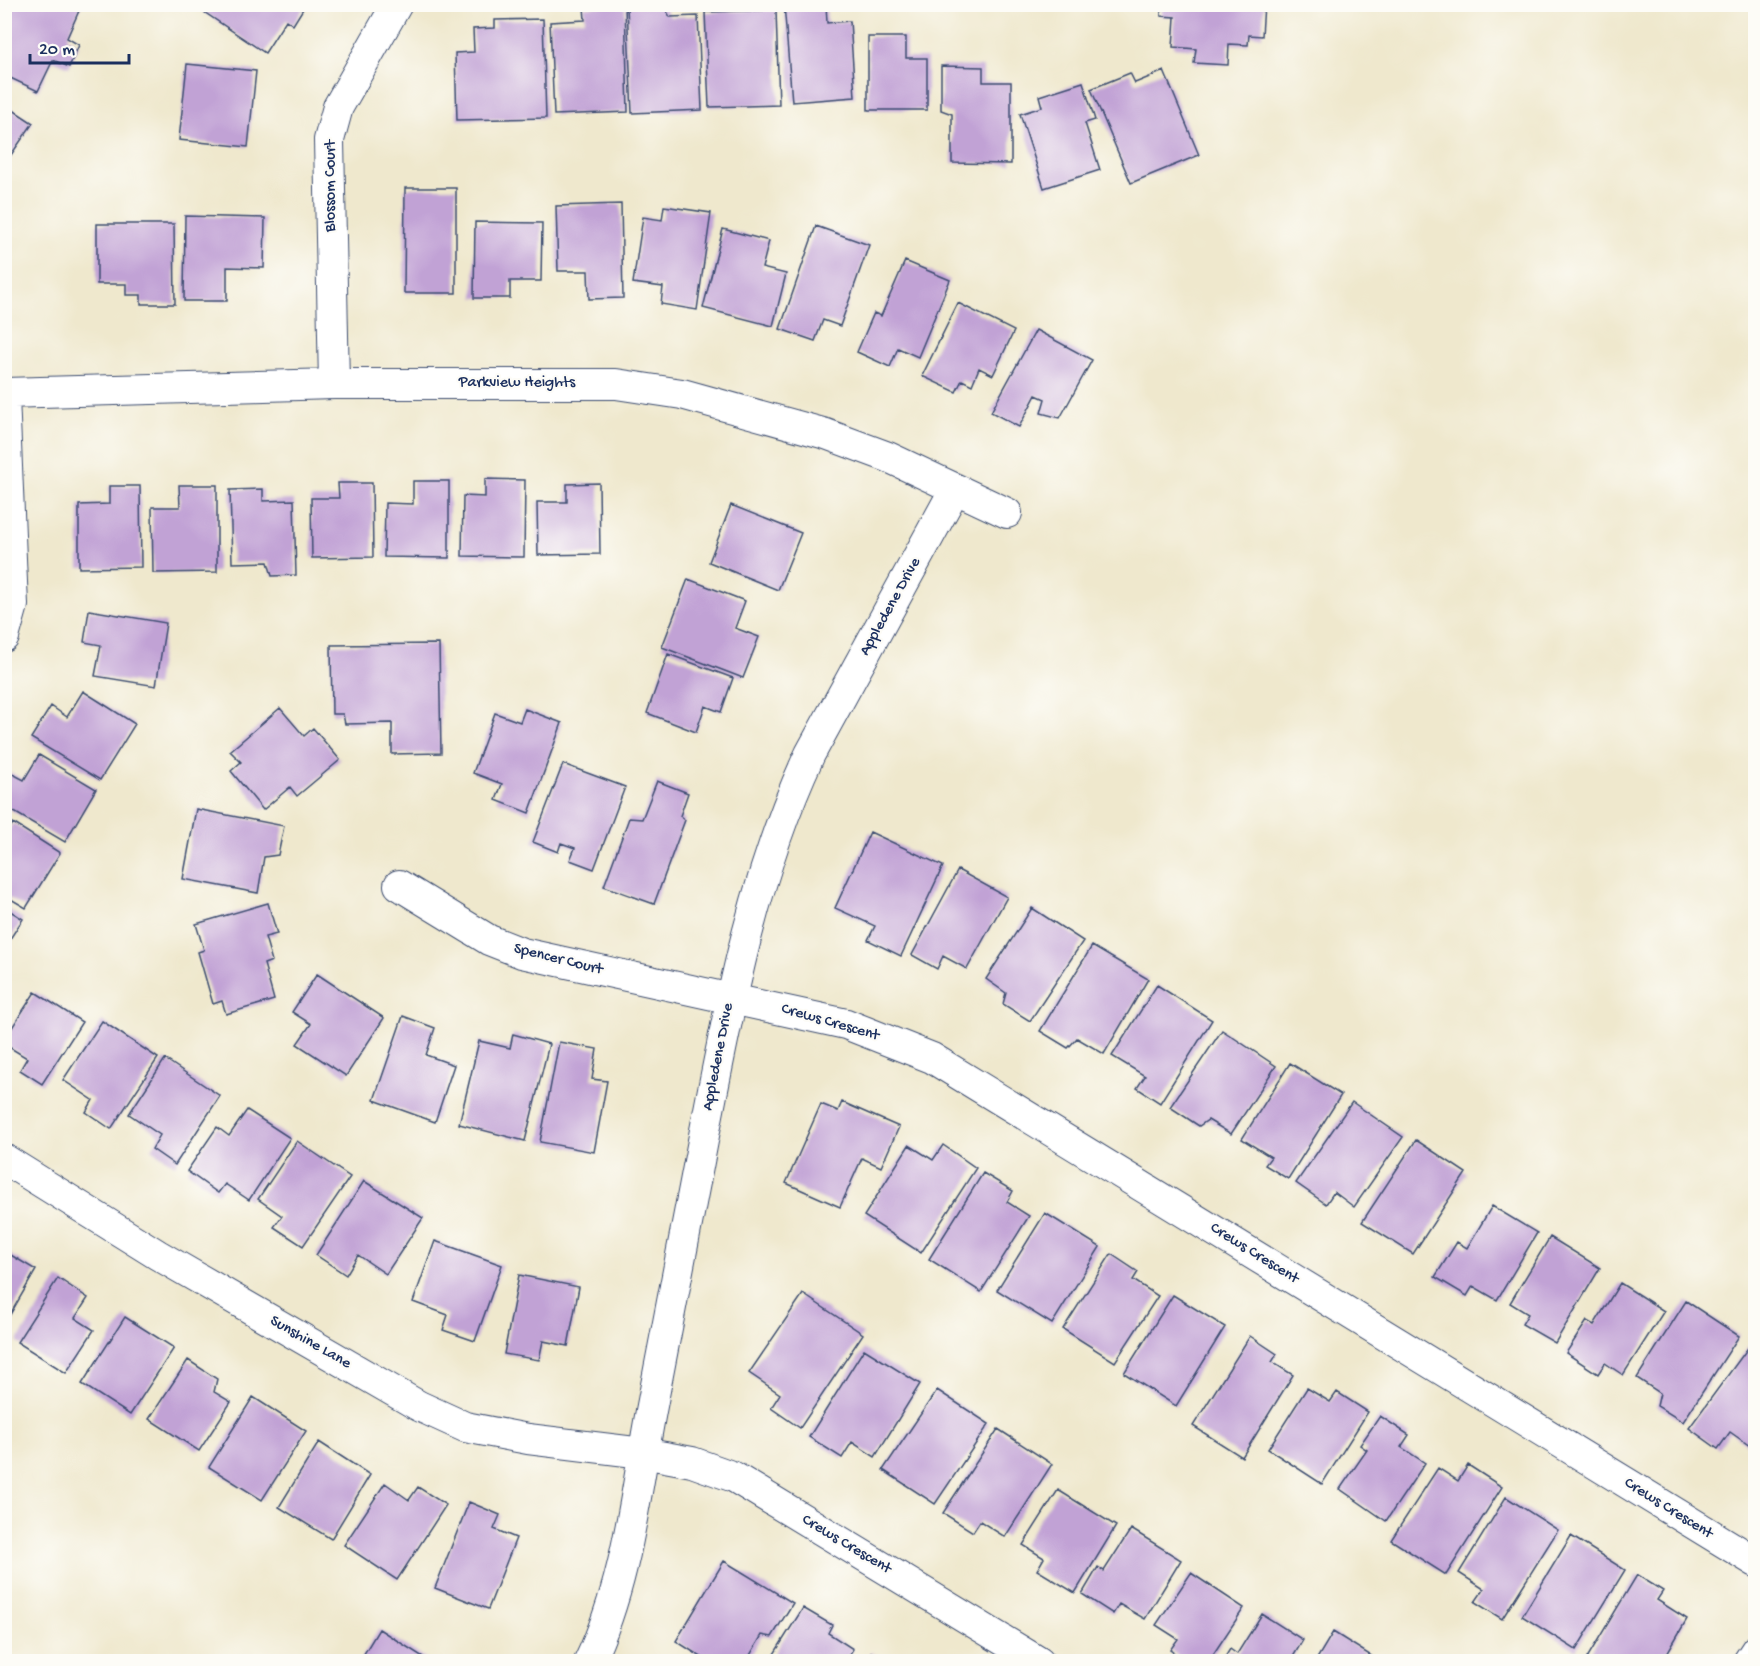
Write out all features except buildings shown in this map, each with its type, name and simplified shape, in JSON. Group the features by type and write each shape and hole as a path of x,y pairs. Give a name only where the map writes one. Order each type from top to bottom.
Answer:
{"street":[{"name":"Blossom Court","path":"334,384 329,140 338,107 397,4"},
{"name":"Parkview Heights","path":"4,395 334,384 616,384 682,394 826,434 888,457 1007,513"},
{"path":"4,395 13,605 4,637"},
{"name":"Appledene Drive","path":"589,1662 624,1566 643,1453 730,998 771,850 789,799 810,754 955,489"},
{"name":"Spencer Court","path":"399,885 489,940 522,953 730,998"},
{"name":"Crews Crescent","path":"730,998 846,1024 932,1058 1755,1562"},
{"name":"Sunshine Lane","path":"4,1159 158,1254 419,1406 465,1427 528,1439 643,1453"},
{"name":"Crews Crescent","path":"643,1453 692,1462 734,1477 1038,1662"},
{"path":"1748,1662 1755,1650"}]}
